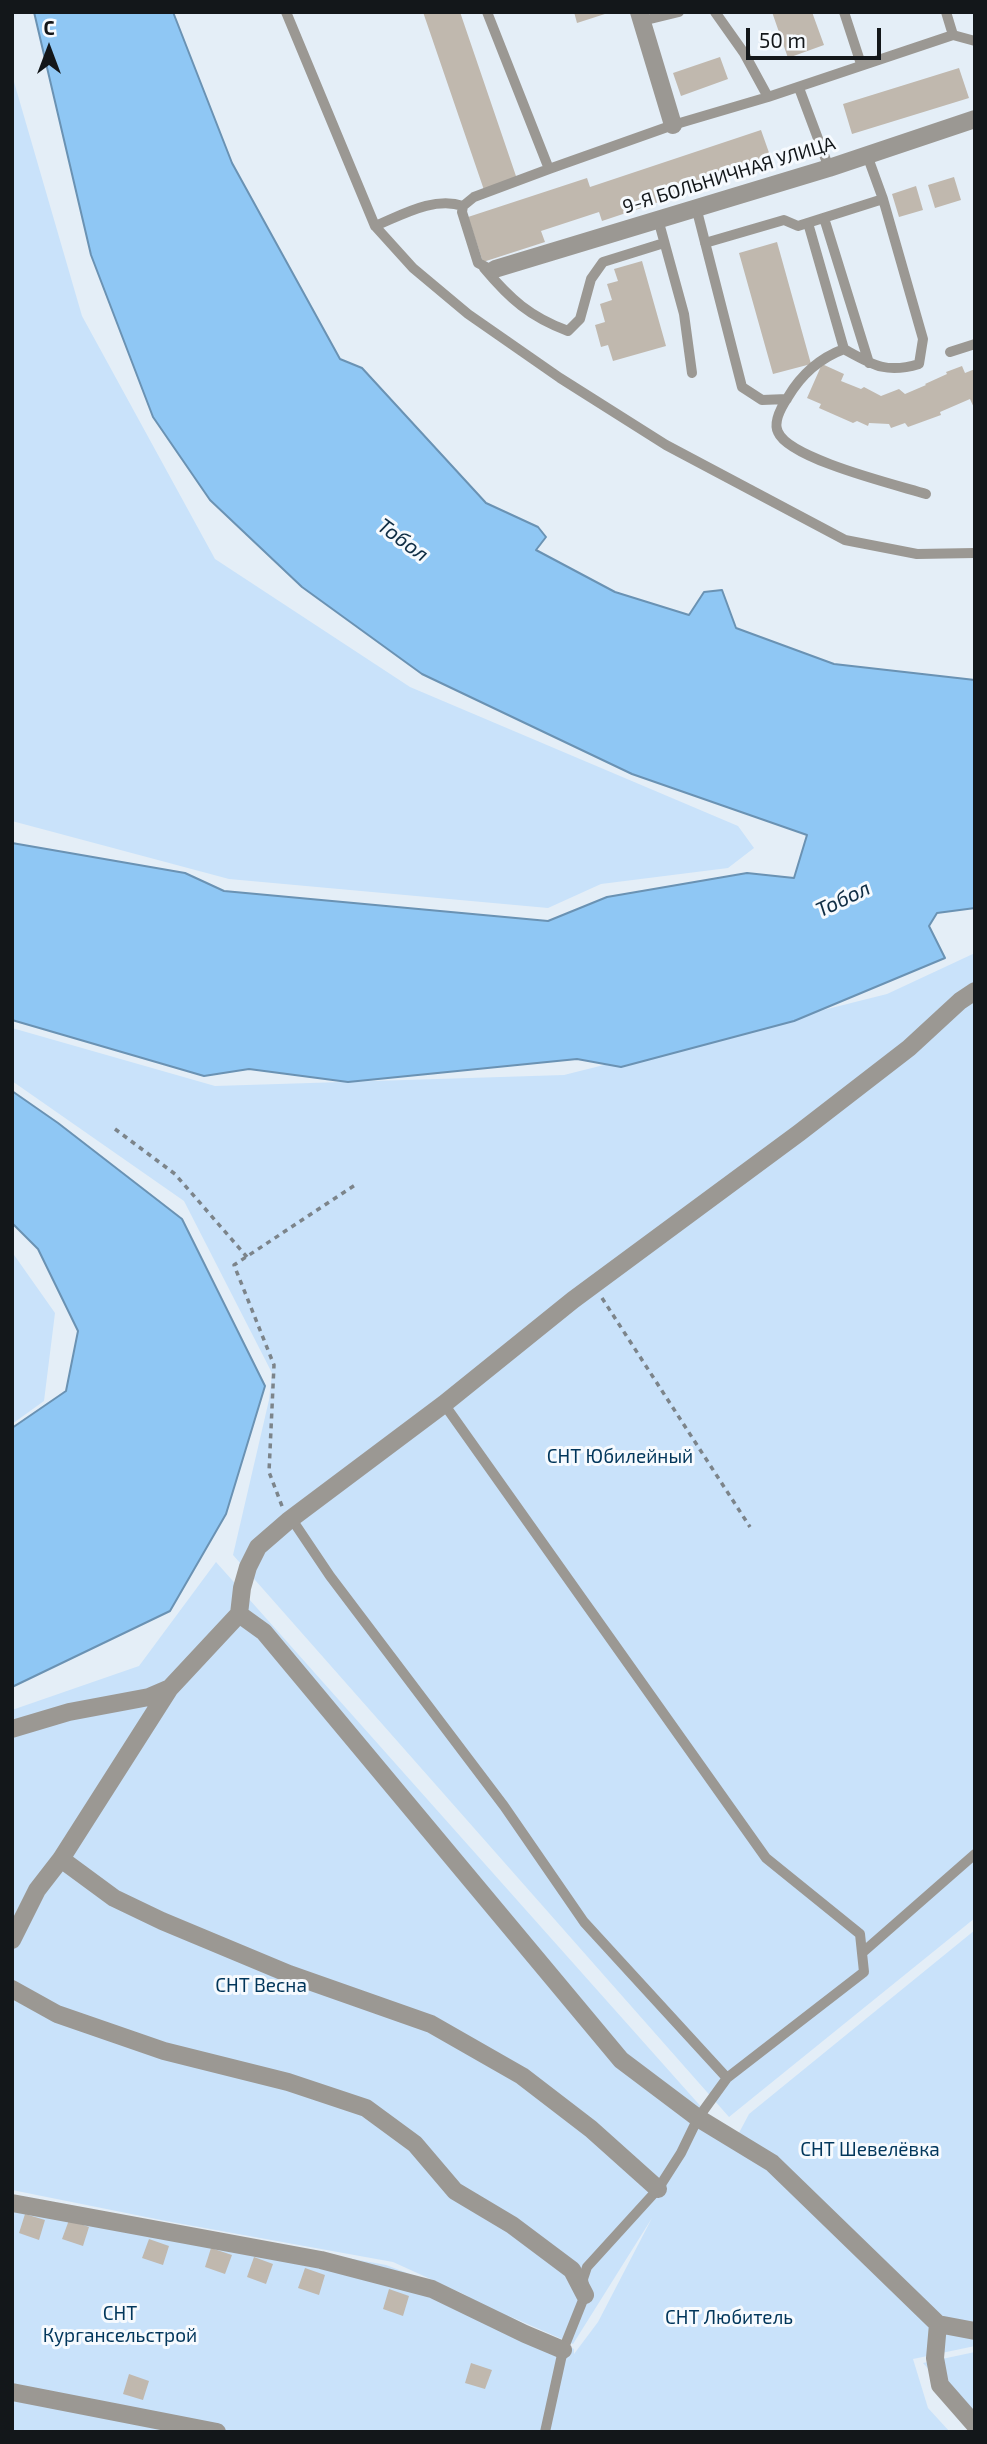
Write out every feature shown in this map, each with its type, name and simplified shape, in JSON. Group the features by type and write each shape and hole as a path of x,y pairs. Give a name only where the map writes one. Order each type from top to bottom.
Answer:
{"street":[{"path":"641,17 673,125"},
{"name":"9-Я БОЛЬНИЧНАЯ УЛИЦА","path":"490,268 829,168 975,119"},
{"path":"12,1940 37,1890 61,1860 170,1688 239,1614 247,1567 258,1547 290,1519 444,1404 594,1284 810,1125 909,1048 960,1001 975,991"},
{"path":"239,1614 264,1632 621,2060 698,2118 772,2162 938,2324 975,2331"},
{"path":"12,1729 69,1712 149,1697 170,1688"},
{"path":"61,1860 114,1898 162,1922 289,1975 431,2024 522,2076 591,2129 658,2189"},
{"path":"12,1989 57,2014 164,2051 288,2082 366,2108 415,2144 455,2191 512,2225 572,2270 585,2295"},
{"path":"12,2203 308,2258 432,2289 563,2350"},
{"path":"938,2324 935,2358 940,2385 975,2426"},
{"path":"12,2392 217,2432"}],"lane":[{"path":"286,12 375,226 413,268 468,314 560,379 666,445 845,540 917,554 975,553"},
{"path":"487,12 549,169"},
{"path":"641,17 679,12"},
{"path":"715,12 744,53 768,97"},
{"path":"844,12 861,64"},
{"path":"946,12 953,35"},
{"path":"664,243 603,262 591,279 580,319 568,331 542,322 506,294 490,268 478,263 462,212 463,206 474,197 549,169 673,125 799,88 861,64 953,35 975,41"},
{"path":"799,88 829,168"},
{"path":"808,223 844,349 885,369 901,370 919,364 923,339 883,199 867,155"},
{"path":"705,243 784,220 798,226 883,199"},
{"path":"375,226 422,207 450,202 463,206"},
{"path":"696,207 742,387 762,400 787,398"},
{"path":"824,218 869,363"},
{"path":"658,219 684,314 692,373"},
{"path":"950,352 975,344"},
{"path":"844,349 827,355 802,377 787,398 775,425 779,436 826,463 926,494"},
{"path":"444,1404 766,1858 860,1934 862,1954 863,1972 727,2078 698,2118 681,2153 658,2189 587,2267 583,2279 585,2295 563,2350 545,2432"},
{"path":"290,1519 504,1807 584,1922 727,2078"},
{"path":"862,1954 975,1854"}],"path":[{"path":"115,1129 175,1174 247,1257"},
{"path":"290,1519 269,1472 274,1365 234,1265 355,1185"},
{"path":"594,1284 750,1527"}],"green space":[{"path":"12,75 82,316 215,559 410,687 738,826 754,848 728,868 601,884 548,908 229,879 12,821"},
{"name":"СНТ Юбилейный","path":"975,953 975,1918 729,2117 233,1555 269,1400 272,1373 184,1201 12,1081 12,1028 215,1086 564,1075 887,994"},
{"path":"12,1252 55,1313 44,1401 12,1424"},
{"path":"216,1562 712,2119 732,2146 749,2114 975,1930 975,2346 913,2359 928,2408 950,2432 12,2432 12,2197 386,2265 470,2297 393,2262 12,2190 12,1710 139,1666","holes":["652,2218 598,2322 574,2354 574,2349 507,2315 573,2344"]},
{"path":"975,2352 975,2421 923,2363"}],"water":[{"name":"Тобол","path":"34,12 173,12 232,163 340,359 362,368 486,503 538,527 546,537 536,550 615,592 689,615 704,592 722,590 736,628 834,664 975,680 975,908 937,913 929,926 945,958 794,1021 621,1067 577,1059 348,1082 249,1069 204,1076 12,1020 12,843 185,873 224,891 548,921 607,897 747,873 794,878 807,835 632,774 422,674 302,587 210,500 153,417 91,255"},
{"path":"12,1091 58,1123 182,1219 265,1386 226,1514 170,1611 12,1687 12,1428 66,1391 78,1331 38,1249 12,1223"}],"building":[{"path":"423,12 460,12 517,179 484,190"},
{"path":"574,12 608,12 608,13 577,23"},
{"path":"772,12 812,12 824,45 788,58"},
{"path":"720,57 728,79 681,96 673,73"},
{"path":"959,68 969,98 852,134 843,104"},
{"path":"761,130 773,164 602,221 599,212 541,231 545,242 483,262 468,217 587,178 590,187"},
{"path":"954,177 961,200 935,208 928,185"},
{"path":"916,186 923,210 899,217 892,194"},
{"path":"777,242 811,364 773,374 739,253"},
{"path":"642,261 666,346 613,361 608,345 601,347 595,325 605,322 600,304 612,300 607,284 618,281 614,269"},
{"path":"822,364 844,374 841,381 861,389 864,387 881,396 899,389 905,394 962,366 965,373 975,369 975,410 970,399 940,412 941,415 908,427 905,423 891,428 889,424 869,423 868,426 857,421 853,423 819,408 821,404 807,398"},
{"path":"25,2214 45,2220 39,2240 19,2233"},
{"path":"69,2220 89,2227 83,2246 62,2239"},
{"path":"149,2239 169,2246 163,2265 142,2258"},
{"path":"211,2248 232,2255 225,2274 205,2267"},
{"path":"254,2257 273,2264 266,2284 247,2277"},
{"path":"305,2268 325,2275 319,2295 298,2288"},
{"path":"389,2289 409,2296 403,2316 383,2309"},
{"path":"471,2363 492,2370 485,2389 465,2383"},
{"path":"129,2374 149,2381 143,2400 123,2394"}],"park label":[{"name":"СНТ Весна","path":"261,1986"},
{"name":"СНТ Шевелёвка","path":"870,2150"},
{"name":"СНТ Любитель","path":"729,2318"},
{"name":"СНТ Кургансельстрой","path":"120,2325"}]}
